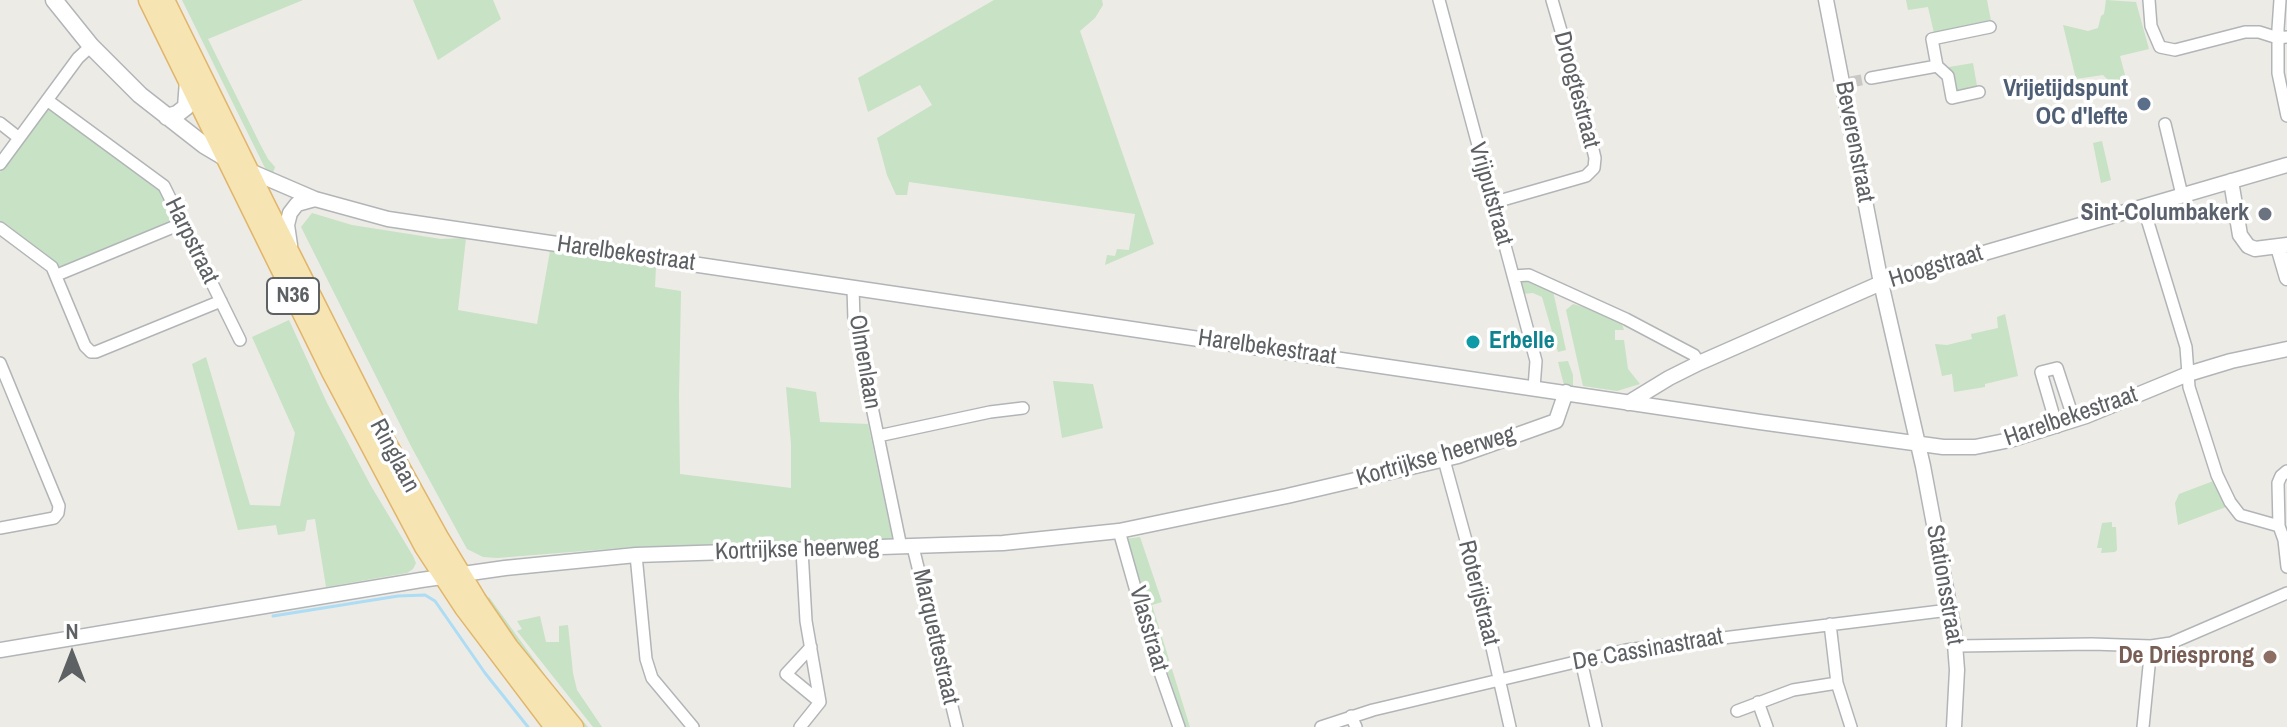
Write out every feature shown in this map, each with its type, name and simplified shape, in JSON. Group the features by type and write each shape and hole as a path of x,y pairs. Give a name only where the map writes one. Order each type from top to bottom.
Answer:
{"main road":[{"path":"54,0 91,46 131,86 204,145 240,167"},
{"name":"N36","path":"148,0 188,81 240,167"},
{"name":"N36","path":"165,0 240,167"},
{"path":"167,117 186,107 188,81"},
{"name":"Ringlaan","path":"240,167 292,254 452,576 502,661 554,727"},
{"name":"Ringlaan","path":"240,167 347,403 418,535 574,727"}],"street":[{"name":"Vrijputstraat","path":"1439,0 1536,361 1534,388"},
{"name":"Droogtestraat","path":"1492,203 1586,176 1594,168 1595,158 1580,96 1552,0"},
{"name":"Beverenstraat","path":"1826,0 1847,83 1881,283 1918,444"},
{"path":"2149,0 2151,26 2160,47 2175,50 2254,32 2282,33"},
{"path":"2280,0 2282,33 2278,73 2287,116"},
{"path":"1979,92 1952,98 1948,76 1937,66 1932,39 1990,27"},
{"path":"0,164 78,58 91,46"},
{"path":"1871,78 1937,66"},
{"name":"Harpstraat","path":"47,100 164,186 240,340"},
{"path":"0,123 19,138"},
{"path":"2165,124 2182,195"},
{"name":"Hoogstraat","path":"1628,403 1699,363 1881,283 2287,165"},
{"name":"Harelbekestraat","path":"240,167 315,199 388,219 1628,403 1950,447 1975,447 2057,427 2188,374 2287,349"},
{"path":"2231,181 2240,235 2248,246 2255,249 2282,246 2287,278"},
{"path":"292,254 287,231 290,213 297,204 315,199"},
{"path":"2147,204 2186,347 2189,387 2217,475 2240,515 2279,526"},
{"path":"57,275 183,223"},
{"path":"0,228 52,267 85,346 91,352 221,301"},
{"path":"1513,276 1529,275 1626,319 1694,355 1699,363"},
{"name":"Olmenlaan","path":"853,288 854,320 878,436 907,547"},
{"path":"0,363 4,382 59,506 54,518 0,528"},
{"path":"2057,427 2041,372 2057,368 2074,420"},
{"name":"Kortrijkse heerweg","path":"0,650 452,576 636,555 1003,543 1119,531 1444,460 1556,421 1566,392"},
{"name":"Olmenlaan","path":"878,436 1023,408"},
{"name":"Stationsstraat","path":"1918,444 1957,646 1954,727"},
{"name":"Roterijstraat","path":"1444,460 1476,577 1510,727"},
{"path":"2287,471 2278,483 2279,526 2287,567"},
{"name":"Vlasstraat","path":"1119,531 1154,655 1179,727"},
{"name":"Marquettestraat","path":"907,547 957,727"},
{"path":"800,727 820,702 806,621 802,550"},
{"path":"636,555 646,659 652,678 693,727"},
{"path":"1957,646 2151,646 2186,638 2287,593"},
{"name":"De Cassinastraat","path":"1321,727 1354,722 1499,680 1626,650 1949,610"},
{"path":"1830,624 1837,683 1851,727"},
{"path":"2143,727 2151,646"},
{"path":"811,647 786,674 820,702"},
{"path":"1581,660 1596,727"},
{"path":"1737,711 1793,690 1837,683"},
{"path":"1758,702 1767,727"}],"green space":[{"path":"182,0 303,0 208,39 260,144 275,167 273,173 265,168"},
{"path":"413,0 493,0 501,19 438,60"},
{"path":"994,0 1102,0 1103,5 1095,18 1080,31 1154,244 1105,265 1107,255 1115,256 1117,249 1129,250 1135,214 909,182 907,195 896,195 877,138 932,105 920,85 868,112 858,78"},
{"path":"1906,0 1987,0 1991,21 1934,33 1928,7 1908,10"},
{"path":"2106,0 2136,2 2149,49 2120,56 2127,83 2109,81 2103,75 2076,79 2063,25 2088,31 2098,28"},
{"path":"1973,63 1977,86 1954,91 1949,67"},
{"path":"46,110 51,110 158,187 176,220 62,268 0,224 0,172"},
{"path":"2102,141 2111,180 2101,183 2093,143"},
{"path":"312,213 352,225 441,239 466,238 458,310 537,324 550,251 656,267 655,287 681,291 680,474 791,488 786,387 816,392 820,422 868,424 893,541 633,547 497,558 483,557 467,549 412,448 301,227"},
{"path":"1527,278 1553,291 1566,350 1558,352 1542,297 1533,293 1522,294 1519,281"},
{"path":"1573,304 1602,312 1622,324 1624,330 1615,330 1615,340 1624,340 1628,369 1640,384 1617,391 1583,386 1566,310"},
{"path":"2005,314 2018,376 1985,384 1985,387 1954,392 1952,374 1942,376 1935,344 1947,345 1972,339 1971,334 1998,328 1997,317"},
{"path":"289,320 327,403 413,556 416,563 407,573 326,587 315,519 307,520 305,531 278,535 276,525 238,530 192,364 206,357 250,505 280,506 295,433 252,337"},
{"path":"1568,361 1573,387 1564,385 1558,362"},
{"path":"1053,381 1093,384 1103,428 1062,438"},
{"path":"2216,480 2226,507 2178,525 2175,503 2179,494"},
{"path":"2112,522 2112,527 2116,527 2117,550 2101,553 2102,548 2097,548 2102,523"},
{"path":"1140,537 1162,602 1152,605 1190,727 1185,727 1125,539"},
{"path":"489,597 548,679 588,727 583,727 546,682 486,600"},
{"path":"540,616 546,642 559,642 559,626 568,625 577,690 602,727 593,727 517,631 522,629 517,621"}],"waterway":[{"path":"273,616 398,596 425,595 435,601 485,673 528,727"}],"tunnel":[{"path":"1851,82 1871,78"}],"place":[{"name":"Vrijetijdspunt OC d'Iefte","path":"2144,104"},
{"name":"Sint-Columbakerk","path":"2265,214"},
{"name":"Erbelle","path":"1473,342"},
{"name":"De Driesprong","path":"2270,657"}]}
